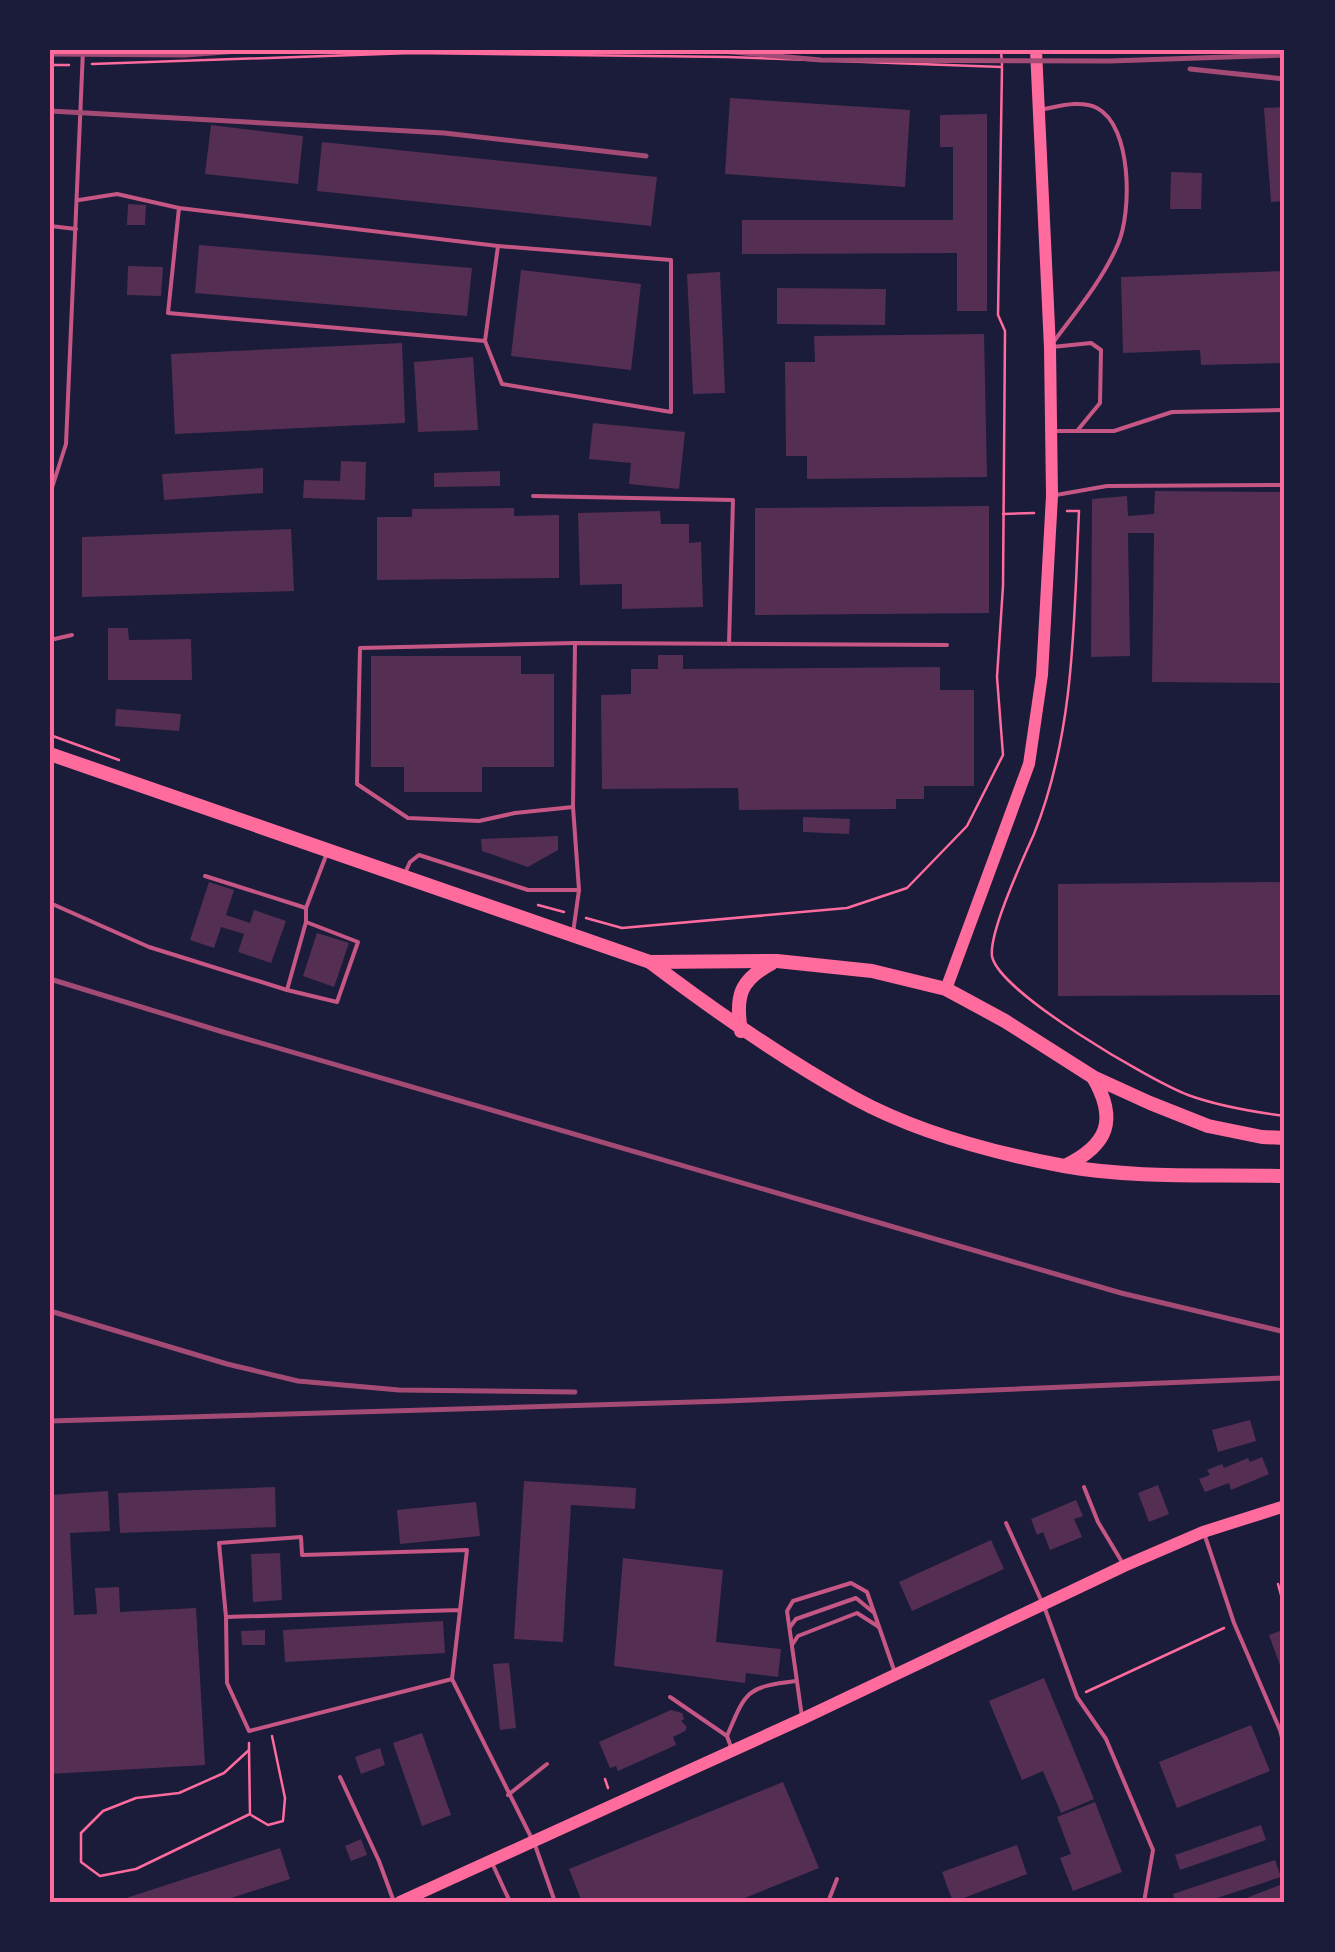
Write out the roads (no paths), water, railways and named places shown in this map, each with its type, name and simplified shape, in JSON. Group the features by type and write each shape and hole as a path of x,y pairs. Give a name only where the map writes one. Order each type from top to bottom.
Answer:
{"main road":[{"path":"946,988 1029,764 1042,675 1052,496 1050,348 1036,50"},
{"path":"50,754 650,962 778,961 872,971 946,988 1005,1020 1093,1077 1208,1126 1262,1138 1285,1138"},
{"path":"742,1031 737,1008 741,990 752,973 778,961"},
{"path":"650,962 742,1031 857,1100 946,1136 1064,1166 1160,1177 1285,1176"},
{"path":"1064,1166 1087,1155 1102,1141 1107,1118 1105,1097 1093,1077"},
{"path":"397,1902 492,1861 729,1743 802,1719 1124,1566 1203,1532 1285,1506"}],"lane":[{"path":"50,494 66,444 83,50"},
{"path":"1039,110 1081,104 1098,108 1112,122 1125,158 1127,200 1121,239 1103,275 1050,348"},
{"path":"79,200 117,194 179,208 498,246 671,260 671,412 502,384 485,341 498,246"},
{"path":"179,208 168,313 485,341"},
{"path":"50,226 76,228"},
{"path":"1050,348 1091,343 1101,350 1100,403 1077,431"},
{"path":"1051,432 1114,431 1172,412 1285,410"},
{"path":"1052,496 1107,486 1285,485"},
{"path":"533,496 733,500 729,644"},
{"path":"50,640 72,636"},
{"path":"572,937 580,890 572,806 574,643"},
{"path":"572,806 480,821 408,818 357,784 360,648 574,643 947,645"},
{"path":"288,990 306,922 306,908 327,852"},
{"path":"404,878 410,862 419,854 528,890 580,890"},
{"path":"205,876 306,908"},
{"path":"50,904 149,947 337,1002 358,942 306,922"},
{"path":"1084,1487 1098,1522 1124,1566"},
{"path":"1006,1523 1044,1606 1077,1697 1106,1739 1154,1850 1144,1902"},
{"path":"1203,1532 1234,1623 1282,1730 1285,1750"},
{"path":"452,1680 249,1731 227,1683 220,1543 302,1537 302,1554 467,1550 452,1680 533,1840 555,1902"},
{"path":"802,1719 788,1630 787,1611 793,1601 851,1583 868,1592 896,1675"},
{"path":"788,1630 796,1619 856,1598 876,1615"},
{"path":"226,1618 460,1610"},
{"path":"791,1648 798,1636 857,1613 879,1628"},
{"path":"670,1696 729,1743 744,1698 763,1685 796,1681"},
{"path":"508,1795 547,1764"},
{"path":"340,1777 397,1902"},
{"path":"492,1861 510,1902"},
{"path":"828,1902 837,1878"}],"railway":[{"path":"50,54 185,55 251,50"},
{"path":"710,50 821,60 1110,61 1285,55"},
{"path":"1190,69 1285,79"},
{"path":"50,111 444,133 646,156"},
{"path":"50,979 1121,1293 1285,1332"},
{"path":"50,1311 298,1381 399,1390 575,1392"},
{"path":"50,1421 727,1401 1285,1378"}]}
